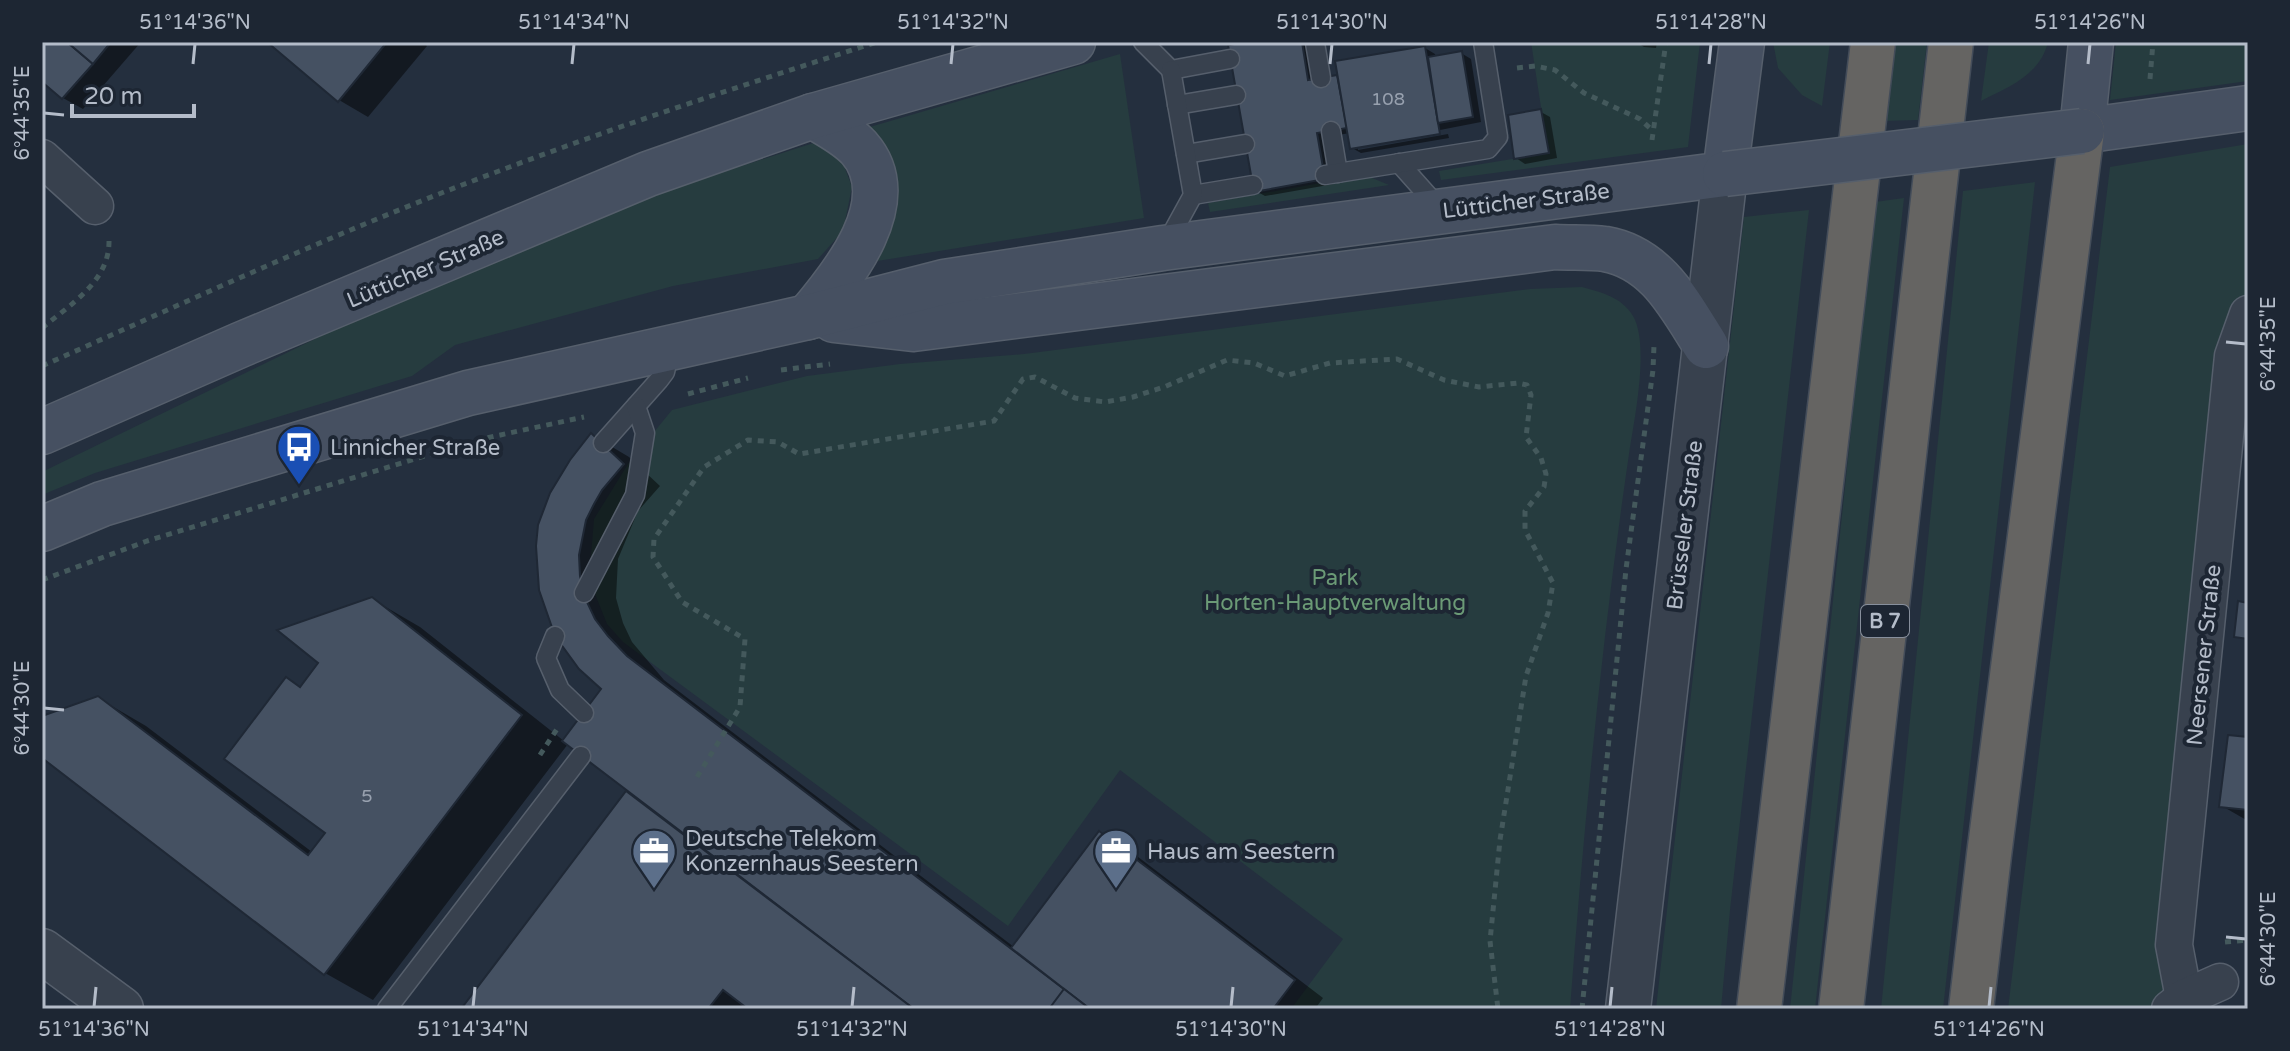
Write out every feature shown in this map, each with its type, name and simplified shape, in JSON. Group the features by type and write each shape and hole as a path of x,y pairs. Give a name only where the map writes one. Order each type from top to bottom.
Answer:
{"highway":[{"path":"1759,1009 1873,42"},
{"name":"B 7","path":"1841,1009 1951,42"},
{"path":"1971,1009 2082,131"}],"main road":[{"name":"Lütticher Straße","path":"42,432 240,345 648,174 813,116 1073,42"},
{"name":"Brüsseler Straße","path":"1725,174 1742,42"},
{"path":"2082,131 2091,42"},
{"name":"Lütticher Straße","path":"42,529 117,499 468,393 808,317 944,282 1442,210 2248,108"},
{"path":"808,317 831,290 862,242 877,192 872,169 861,151 848,138 813,116"},
{"path":"808,317 913,329 1555,247 1606,250 1648,266 1667,288 1706,346"}],"street":[{"path":"42,158 95,206"},
{"name":"Brüsseler Straße","path":"1628,1009 1725,174"},
{"name":"Neersener Straße","path":"2177,1004 2174,945 2233,356 2248,314"},
{"path":"42,951 121,1009"},
{"path":"2177,1004 2220,982"}],"lane":[{"path":"1143,42 1171,70 1193,195 1163,248"},
{"path":"1331,131 1331,174 1488,149 1498,137 1483,42"},
{"path":"1313,43 1321,78"},
{"path":"1171,70 1230,59"},
{"path":"1177,105 1236,95"},
{"path":"1186,154 1245,144"},
{"path":"1399,163 1442,210"},
{"path":"1193,195 1253,185"},
{"path":"603,443 665,372 671,347"},
{"path":"584,593 635,495 645,433 636,406"},
{"path":"555,636 546,658 560,690 584,713"},
{"path":"387,1009 581,756"}],"path":[{"path":"42,366 287,256 497,171 738,86 877,42"},
{"path":"2149,91 2153,42"},
{"path":"1535,66 1555,70 1584,93 1640,119 1653,131"},
{"path":"42,328 99,279 109,256 108,227 95,206"},
{"path":"1582,1009 1626,569 1654,343"},
{"path":"697,777 740,707 745,639 682,602 653,557 654,539 704,467 748,440 778,442 799,454 939,431 994,421 1023,379 1035,377 1075,398 1105,402 1164,387 1227,360 1254,363 1285,376 1330,363 1397,359 1444,380 1479,387 1527,385 1531,395 1526,437 1541,458 1546,474 1544,487 1525,511 1525,530 1553,583 1548,613 1526,676 1500,840 1490,941 1498,1009"},
{"path":"769,372 830,364"},
{"path":"42,580 147,541 477,440 636,406 756,375"}],"green space":[{"path":"1531,42 1700,42 1688,147 1441,180 1439,171 1548,153"},
{"path":"1773,42 1830,42 1822,106 1802,95 1778,68"},
{"path":"1891,42 1927,42 1918,120 1882,121"},
{"path":"1989,42 2048,42 2038,63 2022,79 1981,101"},
{"path":"2116,42 2248,42 2248,81 2110,100"},
{"path":"1120,54 1144,218 865,263 863,129"},
{"path":"823,140 841,158 852,187 843,231 818,259 673,286 455,345 412,376 95,473 42,495 42,472 354,320 651,195"},
{"path":"2248,144 2248,296 2241,303 2161,1009 2008,1009 2110,167"},
{"path":"1365,175 1389,185 1210,212 1208,203"},
{"path":"2035,182 1943,1009 1881,1009 1963,191"},
{"path":"1904,198 1815,1009 1790,1009 1875,202"},
{"path":"1809,210 1721,1009 1656,1009 1744,217"},
{"name":"Park Horten-Hauptverwaltung","path":"1582,287 1610,296 1623,304 1633,316 1638,329 1641,364 1602,661 1570,1009 1291,1009 1343,939 1120,770 1008,926 623,642 607,624 589,579 594,519 628,464 672,410 807,376 900,364 1024,354 1530,289"}],"building":[{"path":"42,42 67,42 93,64 62,99 42,82"},
{"path":"67,42 111,42 93,64"},
{"path":"267,42 387,42 338,102"},
{"path":"1302,42 1308,80 1337,75 1347,128 1317,133 1325,179 1254,192 1228,45"},
{"path":"1425,46 1440,134 1350,149 1335,61"},
{"path":"1462,51 1473,117 1438,123 1428,57"},
{"path":"1541,109 1549,153 1514,159 1508,115"},
{"path":"591,433 624,464 602,490 586,520 579,555 586,600 608,636 627,656 1090,1009 914,1009 562,741 601,689 579,669 555,636 539,590 536,546 538,525 550,493"},
{"path":"372,597 522,715 324,975 42,758 42,716 98,696 308,855 325,833 224,759 286,677 300,687 318,663 277,630"},
{"path":"2238,601 2248,603 2248,639 2234,637"},
{"path":"2228,735 2248,737 2248,810 2219,807"},
{"name":"Deutsche Telekom Konzernhaus Seestern","path":"626,791 914,1009 748,1009 723,990 708,1009 461,1009"},
{"name":"Haus am Seestern","path":"1099,831 1295,980 1273,1009 1090,1009 1011,948"},
{"path":"1064,989 1090,1009 1049,1009"}],"place":[{"name":"Linnicher Straße","path":"299,486"},
{"name":"Deutsche Telekom Konzernhaus Seestern","path":"654,890"},
{"name":"Haus am Seestern","path":"1116,890"}]}
